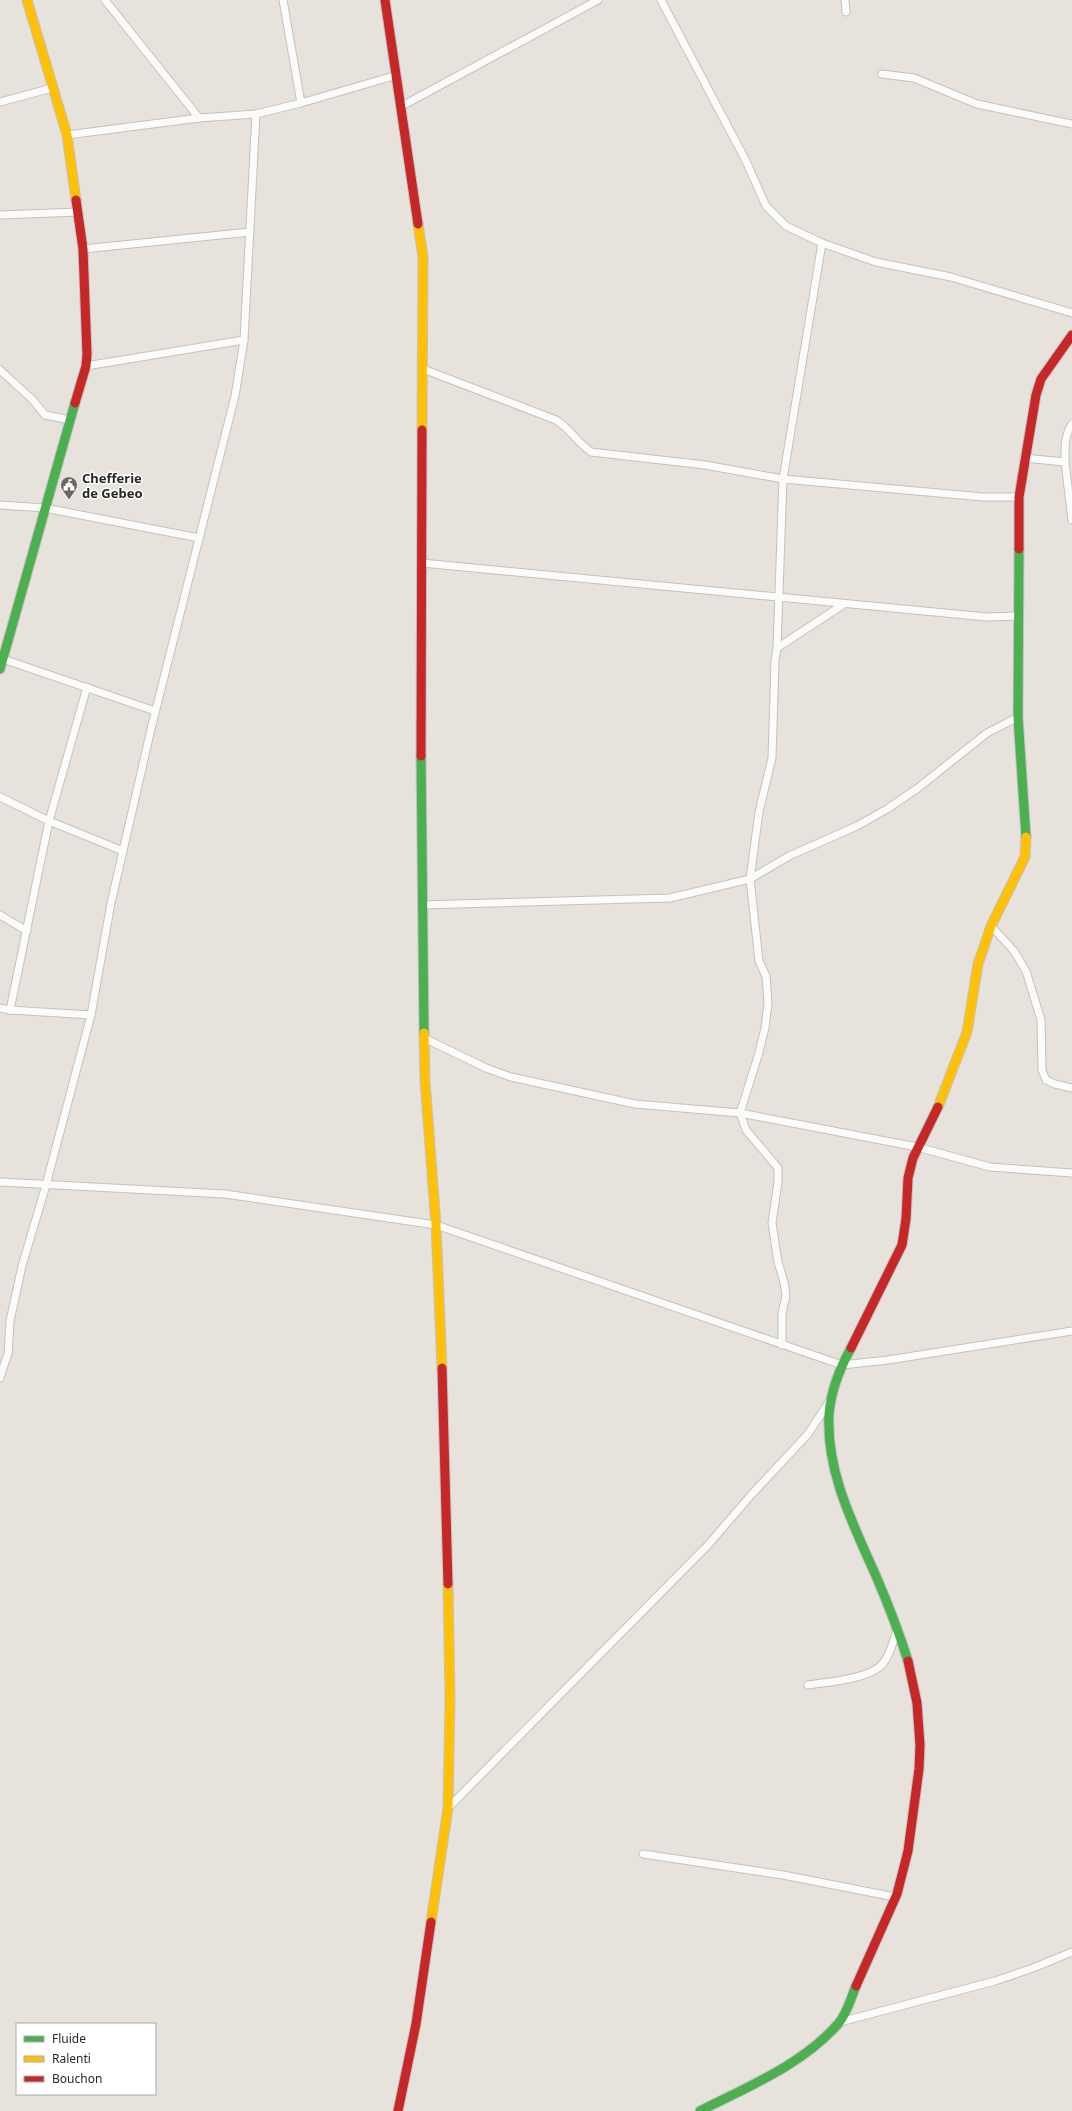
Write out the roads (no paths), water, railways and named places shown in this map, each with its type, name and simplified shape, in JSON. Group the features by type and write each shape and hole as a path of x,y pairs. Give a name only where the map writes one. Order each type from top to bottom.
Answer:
{"street":[{"path":"0,669 1,658 86,366 83,249 67,135 26,0"},
{"path":"105,0 199,118"},
{"path":"283,0 301,104"},
{"path":"385,0 402,106 423,257 422,905 424,1038 425,1082 436,1225 447,1524 450,1698 448,1808 416,2024 398,2111"},
{"path":"402,106 598,0"},
{"path":"661,0 742,154 766,206 786,226 822,243 876,262 951,277 1072,313"},
{"path":"844,0 846,12"},
{"path":"882,74 914,78 977,104 1072,124"},
{"path":"67,135 199,118 256,114 301,104 397,76"},
{"path":"0,102 52,88"},
{"path":"0,1378 8,1353 10,1321 22,1266 46,1185 91,1015 111,903 155,711 235,396 244,340 256,114"},
{"path":"0,215 79,212"},
{"path":"83,249 250,232"},
{"path":"782,1345 782,1313 786,1296 784,1282 778,1262 772,1223 778,1182 778,1168 746,1130 740,1113 758,1056 765,1028 768,1003 766,976 759,961 750,879 759,812 772,758 774,661 777,648 783,480 822,243"},
{"path":"448,1808 708,1545 752,1494 808,1434 829,1402 842,1365 902,1245 906,1219 908,1178 917,1147 944,1094 967,1032 978,964 991,926 1025,858 1026,845 1018,717 1019,497 1024,458 1036,395 1042,379 1054,358 1072,335"},
{"path":"86,366 244,340"},
{"path":"423,369 556,420 565,426 580,443 591,452 706,465 783,480 983,498 1019,497"},
{"path":"0,370 33,400 45,415 70,420"},
{"path":"1072,424 1068,431 1066,441 1065,462 1072,520"},
{"path":"1024,458 1065,462"},
{"path":"0,505 45,508 199,538"},
{"path":"422,563 987,617 1018,616"},
{"path":"777,648 844,604"},
{"path":"1,658 155,711"},
{"path":"10,1010 49,821 87,687"},
{"path":"422,905 670,898 750,879 789,856 858,826 887,809 918,788 987,732 1018,717"},
{"path":"0,797 49,821 123,851"},
{"path":"0,914 27,931"},
{"path":"991,926 1014,951 1026,971 1041,1020 1042,1070 1046,1080 1072,1088"},
{"path":"0,1008 10,1010 91,1015"},
{"path":"424,1038 486,1068 511,1077 635,1104 740,1113 917,1147 990,1167 1072,1173"},
{"path":"0,1182 225,1194 436,1225 842,1365 888,1360 1072,1331"},
{"path":"829,1402 830,1448 836,1481 849,1520 865,1551 897,1630 910,1668 920,1745 919,1768 904,1871 895,1897 840,2022"},
{"path":"808,1685 850,1678 870,1672 884,1664 897,1630"},
{"path":"643,1854 783,1875 895,1897"},
{"path":"700,2111 801,2055 840,2022 995,1981 1033,1968 1072,1952"}],"place":[{"name":"Chefferie de Gebeo","path":"69,500"}]}
